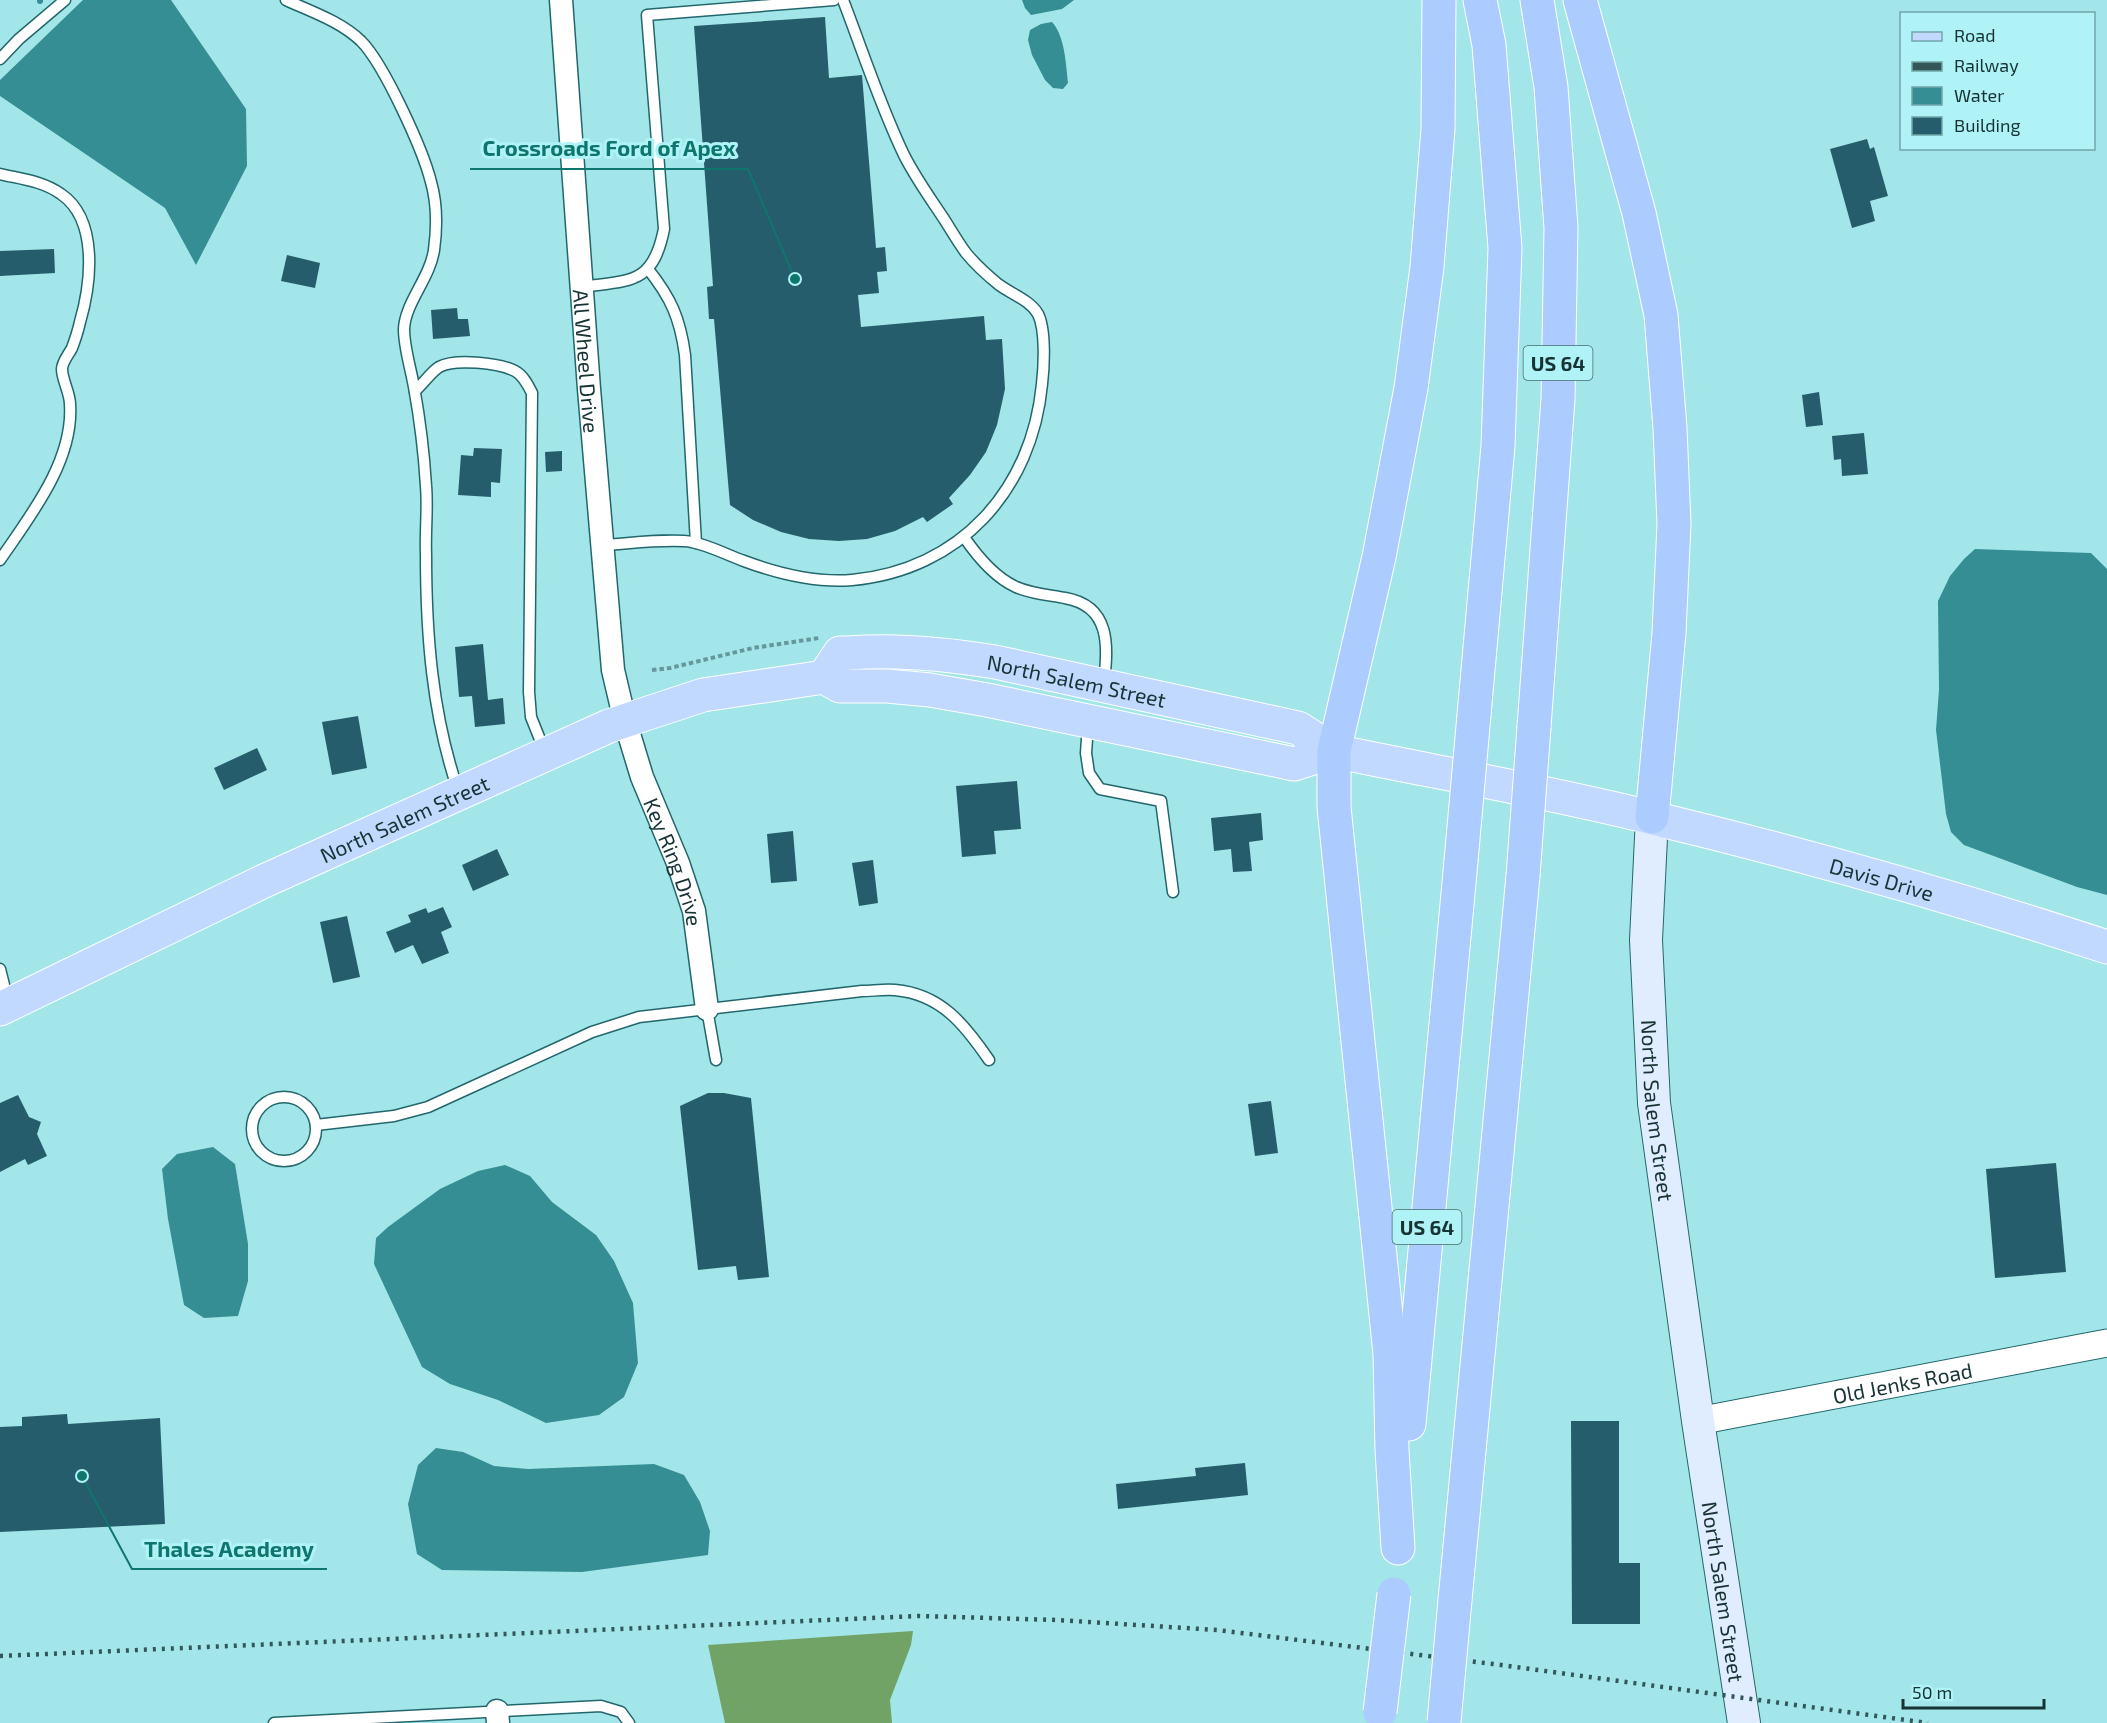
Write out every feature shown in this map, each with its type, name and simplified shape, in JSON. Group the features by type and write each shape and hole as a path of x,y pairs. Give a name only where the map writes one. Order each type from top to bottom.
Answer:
{"highway":[{"path":"1398,1548 1392,1450 1390,1354 1334,807 1334,751 1379,557 1412,377 1427,267 1434,190 1438,129 1439,0"},
{"name":"US 64","path":"1380,1718 1394,1594 1498,446 1504,248 1489,45 1480,0"},
{"name":"US 64","path":"1444,1722 1523,876 1558,399 1561,228 1551,87 1537,0"},
{"path":"1580,0 1639,213 1662,326 1670,428 1674,524 1670,633 1652,817"}],"main road":[{"name":"North Salem Street","path":"824,677 840,653 896,652 964,657 1298,728 1334,751 1652,817 1646,940 1654,1103 1698,1421 1744,1723"},
{"name":"North Salem Street","path":"4,1007 264,881 546,754 626,721 703,695 824,677 840,686 887,686 930,690 1294,764 1334,751"},
{"path":"930,690 995,683 1084,700 1099,694 1103,685"},
{"name":"Davis Drive","path":"1652,817 1802,856 2016,917 2107,947"}],"street":[{"name":"All Wheel Drive","path":"561,0 602,546 614,670 626,721"},
{"name":"Key Ring Drive","path":"626,721 642,777 678,863 694,911 707,1009"},
{"name":"Old Jenks Road","path":"1698,1421 2107,1344"}],"lane":[{"path":"0,59 19,39 65,0"},
{"path":"286,0 340,24 362,43 380,69 411,130 431,182 436,216 434,250 426,278 407,313 404,330 415,391 427,488 427,630 432,676 446,753 459,794"},
{"path":"582,286 630,279 652,266 660,250 664,229 647,15 753,3 834,0"},
{"path":"602,546 669,542 696,543 772,571 801,578 829,581 853,580 886,574 935,555 964,537 999,501 1022,462 1032,438 1040,405 1043,376 1041,324 1038,314 1031,305 999,285 966,253 922,185 890,123 843,0"},
{"path":"0,174 40,183 62,194 76,210 85,234 90,259 81,321 62,368 70,404 67,442 47,489 0,560"},
{"path":"648,269 664,289 676,310 682,331 696,543"},
{"path":"415,391 439,368 453,363 477,363 501,366 516,371 527,382 532,393 529,692 531,717 546,754"},
{"path":"964,537 974,552 1002,579 1034,593 1077,601 1095,614 1106,636 1107,652 1103,685"},
{"path":"1088,722 1086,753 1089,773 1100,789 1161,801 1173,892"},
{"path":"0,969 4,1007"},
{"path":"316,1125 394,1116 416,1111 470,1089 582,1037 622,1021 639,1017 894,989 922,995 959,1019 989,1060"},
{"path":"707,1009 716,1060"},
{"path":"280,1096 299,1100 308,1107 316,1125 311,1146 303,1155 293,1160 271,1159 262,1153 251,1133 252,1122 261,1105 280,1096"},
{"path":"274,1723 498,1717 601,1706 621,1712 629,1723"}],"green space":[{"path":"913,1631 911,1645 890,1700 892,1723 725,1723 708,1645"}],"water":[{"path":"83,0 171,0 246,109 247,166 196,265 165,208 0,96 0,80"},
{"path":"1022,0 1074,0 1062,9 1031,15"},
{"path":"1052,22 1060,35 1064,51 1068,83 1063,89 1053,88 1045,80 1032,55 1028,40 1030,30 1041,24"},
{"path":"1975,549 2091,553 2107,569 2107,895 2077,887 1964,845 1951,832 1946,814 1936,730 1939,690 1938,601 1950,576"},
{"path":"213,1147 235,1164 248,1244 248,1281 238,1316 204,1318 184,1305 168,1219 162,1169 177,1154"},
{"path":"505,1165 530,1176 552,1202 596,1235 614,1261 633,1303 638,1363 624,1397 599,1415 546,1423 498,1400 450,1384 422,1367 374,1264 376,1238 388,1227 440,1189 478,1171"},
{"path":"436,1448 463,1452 494,1466 528,1469 654,1464 684,1475 700,1502 710,1531 708,1555 582,1572 442,1570 417,1554 408,1504 418,1465"}],"building":[{"path":"825,17 829,78 862,75 876,248 885,247 887,271 877,272 879,293 858,295 861,327 984,316 986,340 1002,339 1005,389 997,425 986,452 970,475 949,498 953,504 927,522 923,517 895,531 867,539 839,541 809,539 781,532 753,520 730,505 714,319 709,319 707,287 713,286 694,26"},
{"path":"1867,139 1870,149 1874,147 1888,196 1870,201 1875,221 1852,228 1830,149"},
{"path":"54,249 55,273 0,276 0,251"},
{"path":"287,255 320,263 315,288 281,281"},
{"path":"457,308 458,319 468,319 470,336 433,339 431,310"},
{"path":"1819,392 1823,425 1806,427 1802,395"},
{"path":"1864,433 1868,474 1842,476 1841,459 1834,460 1832,436"},
{"path":"474,448 502,449 500,483 491,482 491,497 458,495 461,455 473,456"},
{"path":"562,451 562,471 546,472 545,452"},
{"path":"483,644 488,700 503,698 505,724 475,727 472,696 459,697 455,647"},
{"path":"358,716 367,768 332,775 322,722"},
{"path":"257,748 267,770 224,790 214,768"},
{"path":"1017,781 1021,829 994,831 996,854 962,857 956,786"},
{"path":"1261,813 1263,840 1249,842 1252,871 1233,872 1231,849 1214,851 1211,818"},
{"path":"793,831 797,881 771,883 767,834"},
{"path":"497,849 509,875 473,891 462,865"},
{"path":"873,860 878,903 859,906 852,863"},
{"path":"443,907 452,927 441,932 449,953 422,964 413,945 395,953 386,932 411,922 408,915 426,908 428,913"},
{"path":"347,916 360,977 333,983 320,922"},
{"path":"708,1093 724,1093 751,1098 769,1277 738,1280 736,1266 698,1270 680,1106"},
{"path":"18,1095 29,1117 41,1122 37,1134 47,1156 28,1165 25,1159 0,1172 0,1103"},
{"path":"1271,1101 1278,1153 1255,1156 1248,1104"},
{"path":"2056,1163 2066,1272 1995,1278 1986,1169"},
{"path":"67,1414 68,1424 160,1418 165,1524 0,1532 0,1427 22,1426 22,1417"},
{"path":"1571,1421 1619,1421 1619,1563 1640,1563 1640,1624 1572,1624"},
{"path":"1245,1463 1248,1495 1118,1509 1116,1484 1196,1476 1195,1468"}],"railway":[{"path":"0,1656 918,1616 1057,1620 1217,1630 1501,1665 1928,1723"}],"place":[{"name":"Crossroads Ford of Apex","path":"795,279"},
{"name":"Thales Academy","path":"82,1476"}]}
